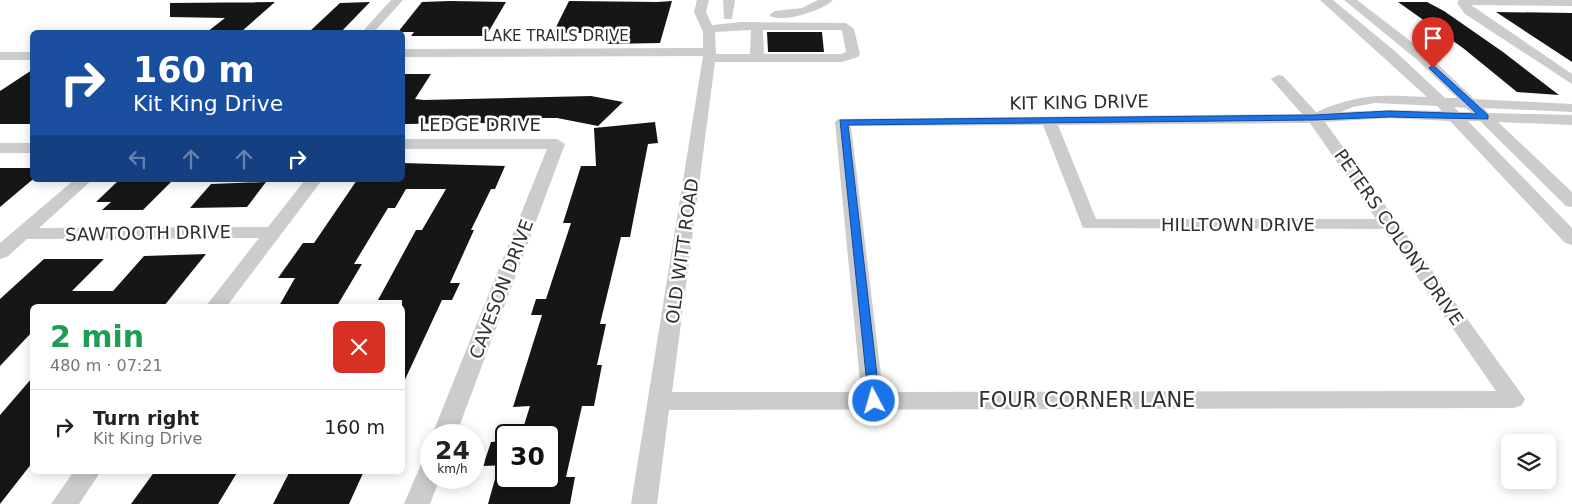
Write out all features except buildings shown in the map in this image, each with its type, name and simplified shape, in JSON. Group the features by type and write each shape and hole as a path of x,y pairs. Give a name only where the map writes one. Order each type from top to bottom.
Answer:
{"street":[{"path":"370,30 397,0"},
{"path":"728,16 729,0"},
{"path":"704,15 789,15 805,11 827,0"},
{"path":"1326,0 1392,55 1441,102 1572,239"},
{"path":"1350,0 1421,56 1572,202"},
{"path":"1572,2 1521,0 1462,3 1469,11 1566,72 1572,80"},
{"path":"704,15 757,26 757,59"},
{"name":"OLD WITT ROAD","path":"644,504 680,272 710,54 704,15"},
{"name":"LAKE TRAILS DRIVE","path":"405,53 710,54 757,59 842,58 853,54 846,27 757,26"},
{"path":"0,56 30,56"},
{"name":"PETERS COLONY DRIVE","path":"1278,80 1314,118 1514,399"},
{"name":"KIT KING DRIVE","path":"1314,118 1350,103 1375,99 1572,108"},
{"name":"KIT KING DRIVE","path":"874,401 843,122 1314,118 1389,114 1572,120"},
{"name":"HILLTOWN DRIVE","path":"1049,121 1088,224 1388,224"},
{"name":"LEDGE DRIVE","path":"405,144 557,144"},
{"name":"CAVESON DRIVE","path":"448,424 557,144"},
{"path":"0,148 30,148"},
{"path":"0,253 82,182"},
{"path":"218,304 312,182"},
{"name":"SAWTOOTH DRIVE","path":"22,234 274,232"},
{"name":"FOUR CORNER LANE","path":"659,401 1514,399"},
{"path":"64,504 87,474"},
{"path":"418,504 423,489"}],"route":[{"path":"874,401 843,122 1314,118 1389,114 1485,117 1433,68"}]}
